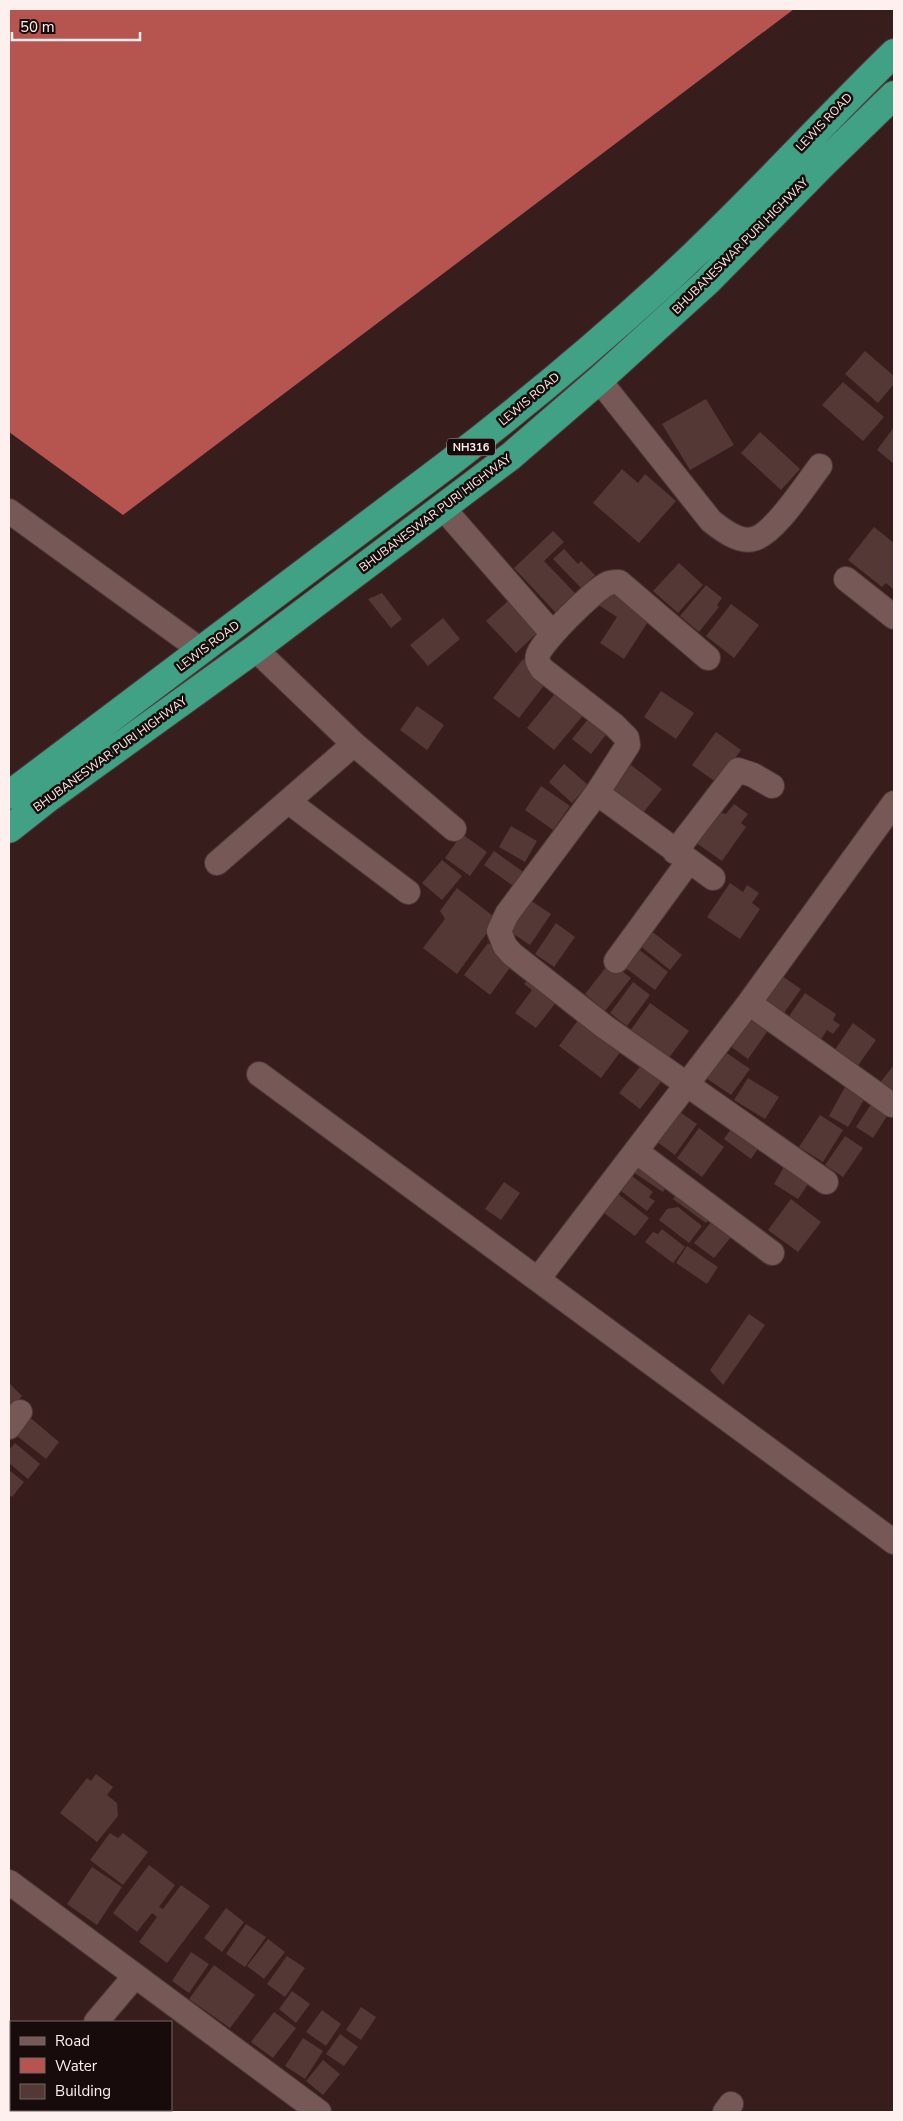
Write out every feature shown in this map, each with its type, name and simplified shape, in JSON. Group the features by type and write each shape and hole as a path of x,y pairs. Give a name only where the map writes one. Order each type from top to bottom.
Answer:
{"highway":[{"name":"LEWIS ROAD","path":"9,795 471,447 589,350 663,284 894,53"},
{"name":"BHUBANESWAR PURI HIGHWAY","path":"9,829 47,799 255,649 511,456 599,380 707,282 823,164 894,96"}],"street":[{"path":"599,380 711,521 726,532 740,538 751,540 764,535 780,519 820,466"},
{"path":"443,508 552,634"},
{"path":"9,511 202,651"},
{"path":"846,580 894,617"},
{"path":"708,658 619,582 608,583 597,591 552,634 538,653 537,661 542,669 614,725 627,738 628,745 597,794 507,914 499,931 505,946 527,966 605,1027 826,1182"},
{"path":"255,649 354,744 454,829"},
{"path":"217,863 354,744"},
{"path":"616,961 738,770 753,775 772,786"},
{"path":"597,794 713,878"},
{"path":"289,802 408,892"},
{"path":"538,1279 637,1152 686,1083 749,1003 894,803"},
{"path":"749,1003 892,1105"},
{"path":"259,1074 894,1542"},
{"path":"637,1152 772,1253"},
{"path":"9,1882 319,2112"},
{"path":"97,2021 135,1976"}],"water":[{"path":"9,9 794,9 123,515 9,432"}],"building":[{"path":"865,351 894,376 894,384 878,403 845,374"},
{"path":"843,382 884,417 863,441 822,405"},
{"path":"706,399 734,445 690,470 662,424"},
{"path":"894,427 894,464 877,450"},
{"path":"760,432 800,469 781,490 741,453"},
{"path":"622,469 638,483 645,474 676,501 639,543 593,503"},
{"path":"874,527 894,543 894,590 886,583 882,587 848,560"},
{"path":"553,531 564,542 544,561 575,593 555,612 514,568"},
{"path":"564,549 578,564 581,561 595,575 581,588 553,559"},
{"path":"679,563 703,585 678,613 653,591"},
{"path":"706,585 722,598 717,605 719,607 699,632 680,616"},
{"path":"607,589 651,617 624,659 600,643 617,617 597,604"},
{"path":"382,593 402,619 391,628 368,599"},
{"path":"508,601 538,632 516,653 486,621"},
{"path":"731,604 759,625 734,658 706,636"},
{"path":"443,618 460,639 428,666 410,645"},
{"path":"523,659 549,679 519,718 493,698"},
{"path":"557,691 585,713 554,750 527,728"},
{"path":"661,691 694,713 676,739 644,717"},
{"path":"417,706 444,725 427,750 400,730"},
{"path":"592,714 611,728 591,754 572,739"},
{"path":"716,732 741,750 717,783 692,765"},
{"path":"564,764 588,785 572,803 549,782"},
{"path":"631,765 662,789 643,813 612,788"},
{"path":"541,786 570,806 553,830 525,810"},
{"path":"734,804 748,814 741,823 746,827 722,861 695,842 716,812 726,814"},
{"path":"511,826 537,841 525,862 499,847"},
{"path":"462,834 487,852 470,876 445,858"},
{"path":"494,851 526,874 516,888 484,865"},
{"path":"442,860 462,876 442,900 422,883"},
{"path":"730,883 743,892 747,885 759,893 752,903 760,909 740,939 707,917"},
{"path":"457,888 497,919 457,974 423,948 445,919 440,911"},
{"path":"527,898 551,914 530,945 506,929"},
{"path":"556,923 575,937 554,967 535,954"},
{"path":"650,930 682,955 670,970 639,945"},
{"path":"488,943 514,962 490,995 464,975"},
{"path":"633,945 668,972 655,990 619,963"},
{"path":"610,962 631,978 605,1011 585,994"},
{"path":"532,974 561,996 536,1028 515,1013 532,990 524,984"},
{"path":"779,974 801,989 784,1013 767,1008 771,1003 760,999"},
{"path":"633,982 650,995 627,1026 610,1013"},
{"path":"805,993 836,1014 833,1020 840,1025 833,1034 827,1030 820,1041 787,1019"},
{"path":"650,1003 689,1031 668,1059 630,1031"},
{"path":"747,1014 769,1029 748,1059 726,1043"},
{"path":"581,1016 624,1047 601,1078 559,1046"},
{"path":"853,1023 876,1040 857,1067 834,1051"},
{"path":"721,1049 750,1069 731,1095 703,1076"},
{"path":"643,1063 663,1079 640,1109 619,1093"},
{"path":"894,1065 894,1097 879,1084"},
{"path":"748,1078 779,1097 765,1119 734,1100"},
{"path":"845,1087 865,1098 848,1127 829,1116"},
{"path":"872,1103 889,1113 873,1138 856,1127"},
{"path":"674,1108 697,1124 675,1155 653,1139"},
{"path":"820,1115 843,1130 823,1162 799,1147"},
{"path":"735,1123 762,1143 751,1159 724,1139"},
{"path":"699,1128 724,1147 702,1177 677,1158"},
{"path":"845,1136 863,1148 843,1177 825,1165"},
{"path":"637,1159 668,1184 663,1192 630,1170"},
{"path":"787,1162 812,1178 798,1199 774,1184"},
{"path":"628,1173 653,1192 649,1197 655,1201 647,1211 616,1187"},
{"path":"504,1182 520,1193 501,1220 485,1209"},
{"path":"679,1190 712,1215 706,1223 673,1199"},
{"path":"614,1191 649,1218 635,1236 600,1210"},
{"path":"791,1199 821,1222 798,1252 768,1230"},
{"path":"678,1207 702,1226 689,1243 659,1220 667,1209"},
{"path":"712,1221 735,1232 714,1258 694,1243"},
{"path":"662,1229 685,1247 673,1263 645,1242 653,1232 658,1234"},
{"path":"687,1246 718,1267 707,1284 676,1263"},
{"path":"749,1314 765,1325 723,1385 710,1370"},
{"path":"9,1383 22,1396 11,1408 9,1406"},
{"path":"27,1415 59,1442 46,1459 13,1433"},
{"path":"15,1443 40,1464 28,1479 9,1463 9,1450"},
{"path":"9,1470 24,1482 12,1497 9,1495"},
{"path":"96,1774 113,1787 107,1795 117,1803 118,1816 97,1842 60,1813 87,1778 91,1781"},
{"path":"110,1833 118,1838 123,1833 148,1852 123,1885 90,1860"},
{"path":"149,1865 175,1885 159,1907 163,1909 181,1885 210,1906 167,1963 139,1942 157,1917 152,1913 137,1932 113,1913"},
{"path":"92,1867 122,1887 97,1925 67,1904"},
{"path":"226,1908 244,1922 222,1952 204,1938"},
{"path":"246,1924 266,1937 245,1967 226,1954"},
{"path":"268,1939 285,1952 264,1979 247,1966"},
{"path":"191,1952 209,1964 189,1993 172,1981"},
{"path":"287,1956 305,1968 285,1997 267,1984"},
{"path":"214,1965 255,1995 230,2028 189,1999"},
{"path":"292,1991 310,2004 296,2023 279,2009"},
{"path":"361,2007 376,2017 361,2040 346,2030"},
{"path":"322,2010 341,2024 326,2046 306,2032"},
{"path":"274,2012 296,2028 273,2058 251,2042"},
{"path":"340,2034 358,2047 344,2066 326,2054"},
{"path":"303,2038 323,2051 305,2079 285,2066"},
{"path":"323,2060 340,2074 323,2095 306,2081"}]}
